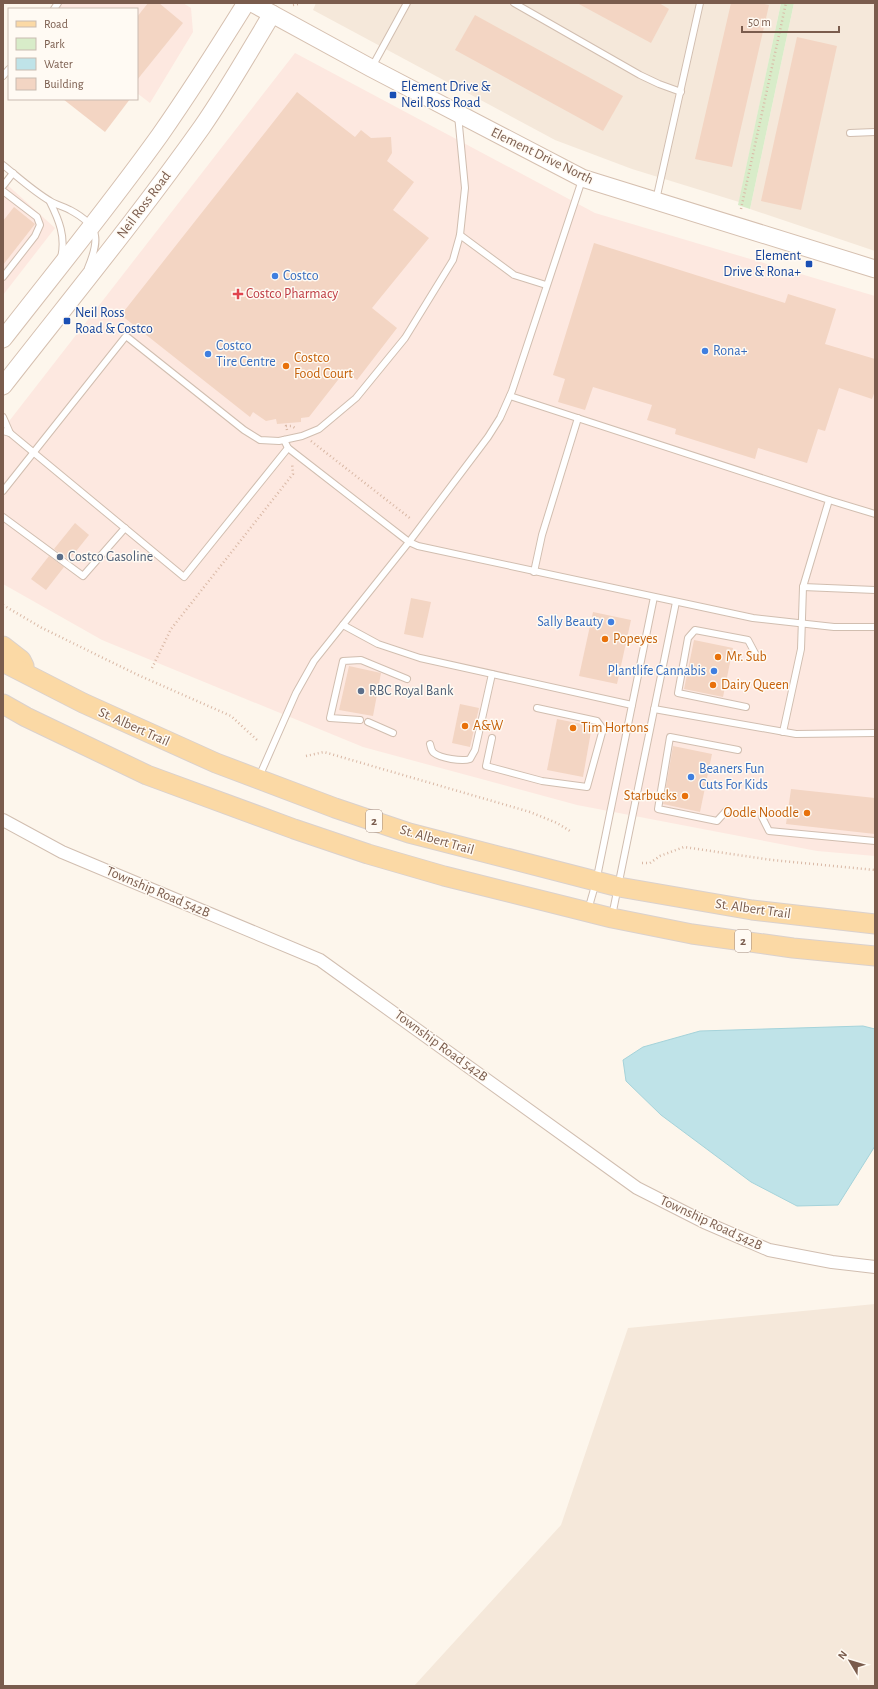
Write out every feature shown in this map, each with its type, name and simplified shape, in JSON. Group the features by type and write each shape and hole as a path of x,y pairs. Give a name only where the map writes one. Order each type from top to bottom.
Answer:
{"main road":[{"name":"Neil Ross Road","path":"3,339 92,226 160,135 246,3"},
{"name":"Element Drive North","path":"252,3 371,68 582,178 875,269"},
{"name":"Neil Ross Road","path":"3,386 146,202 202,126 241,66 272,14"},
{"path":"3,646 21,660 27,675"},
{"name":"St. Albert Trail","path":"3,662 121,721 258,780 335,808 409,832 619,887 752,910 875,924"},
{"name":"2","path":"3,704 26,717 147,775 368,854 436,874 612,918 692,934 793,948 875,956"}],"street":[{"name":"Township Road 542B","path":"3,820 62,852 320,960 637,1188 704,1222 769,1250 832,1262 875,1267"}],"lane":[{"path":"371,68 407,3"},
{"path":"514,3 640,75 681,92"},
{"path":"656,202 700,3"},
{"path":"3,491 126,336 252,436 260,440 286,440 304,436 319,429 356,398 405,338 452,260 460,235 465,188 458,114"},
{"path":"850,133 875,132"},
{"path":"3,165 50,202 70,210 92,226 96,237 94,252 85,275 59,313"},
{"path":"3,186 13,173"},
{"path":"258,780 296,693 314,661 409,542 488,437 500,418 510,396 582,178"},
{"path":"3,191 37,217 40,225 35,236 3,277"},
{"path":"50,202 60,223 63,241 60,262 50,279"},
{"path":"460,235 514,275 546,285"},
{"path":"510,396 875,514"},
{"path":"3,417 10,433"},
{"path":"534,572 543,530 578,418"},
{"path":"3,431 10,433 184,577 289,449"},
{"path":"286,440 289,449 409,542 433,550 753,618 834,627 875,627"},
{"path":"783,732 801,649 801,607 803,587 829,500"},
{"path":"3,517 83,576 125,528"},
{"path":"803,587 875,590"},
{"path":"588,912 596,882 654,597"},
{"path":"612,918 676,602"},
{"path":"343,625 385,646 420,658 632,705"},
{"path":"746,707 678,693 688,638 695,630 748,640 757,657"},
{"path":"360,720 330,718 343,661 362,660 407,679"},
{"path":"430,744 431,749 436,754 461,762 470,760 475,750 492,674"},
{"path":"492,738 486,766 542,781 587,787 603,729 597,721 537,708"},
{"path":"654,709 796,734 875,733"},
{"path":"368,722 393,733"},
{"path":"727,810 717,821 658,808 670,737 738,750"},
{"path":"762,817 768,831 875,841"}],"path":[{"path":"293,5 299,3"},
{"path":"741,209 786,3"},
{"path":"286,440 286,426 292,426 411,518"},
{"path":"152,668 171,630 293,474 289,449"},
{"path":"3,605 42,628 138,675 231,716 257,740"},
{"path":"306,756 324,752 530,812 557,823 570,831"},
{"path":"642,863 650,863 660,856 684,847 772,860 875,870"}],"shaded area":[{"path":"54,3 183,3 191,8 193,32 150,103 138,94 138,8 51,8"},
{"path":"316,3 781,3 739,202 632,169 555,140 313,10"},
{"path":"794,3 875,3 875,251 750,209"},
{"path":"295,53 595,213 875,296 875,856 817,851 577,805 363,747 102,640 3,584 3,429"},
{"path":"3,181 55,228 3,295"},
{"path":"875,1304 875,1686 414,1686 561,1525 628,1328"}],"green space":[{"path":"781,3 794,3 750,209 738,205"}],"water":[{"path":"863,1026 875,1029 875,1146 838,1205 797,1206 751,1182 661,1115 626,1081 623,1060 643,1047 700,1031"}],"building":[{"path":"148,3 159,3 183,23 138,79 138,16"},
{"path":"577,3 659,3 669,9 651,43"},
{"path":"731,3 759,3 769,5 732,167 695,159"},
{"path":"475,15 623,96 603,131 455,50"},
{"path":"797,37 837,46 801,210 761,201"},
{"name":"Costco","path":"297,92 355,137 361,130 371,138 391,137 392,153 387,161 414,182 393,210 429,238 372,308 397,328 357,380 345,371 309,417 301,418 301,422 277,424 276,419 266,421 253,412 250,417 121,315"},
{"path":"64,100 129,100 105,132"},
{"path":"14,207 35,224 3,265 3,221"},
{"name":"Rona+","path":"594,243 785,303 788,294 836,309 825,344 875,359 875,391 872,399 839,388 825,431 818,429 807,463 758,448 755,459 675,434 676,429 647,420 652,405 593,387 585,410 558,402 565,379 553,375"},
{"path":"75,523 89,535 69,560 54,549"},
{"path":"49,556 64,567 46,590 31,579"},
{"path":"411,598 431,602 423,638 404,634"},
{"path":"593,612 631,620 617,684 579,676"},
{"path":"694,640 733,648 723,697 684,689"},
{"name":"RBC Royal Bank","path":"349,666 381,673 373,716 339,710"},
{"name":"A&W","path":"460,704 479,708 470,747 452,743"},
{"path":"557,719 592,726 583,777 547,770"},
{"path":"673,746 712,754 700,812 663,804"},
{"path":"791,789 875,798 875,834 786,824"}],"place":[{"name":"Element Drive & Neil Ross Road","path":"393,95"},
{"name":"Element Drive & Rona+","path":"809,264"},
{"name":"Costco","path":"275,276"},
{"name":"Costco Pharmacy","path":"238,294"},
{"name":"Neil Ross Road & Costco","path":"67,321"},
{"name":"Rona+","path":"705,351"},
{"name":"Costco Tire Centre","path":"208,354"},
{"name":"Costco Food Court","path":"286,366"},
{"name":"Costco Gasoline","path":"60,557"},
{"name":"Sally Beauty","path":"611,622"},
{"name":"Popeyes","path":"605,639"},
{"name":"Mr. Sub","path":"718,657"},
{"name":"Plantlife Cannabis","path":"714,671"},
{"name":"Dairy Queen","path":"713,685"},
{"name":"RBC Royal Bank","path":"361,691"},
{"name":"A&W","path":"465,726"},
{"name":"Tim Hortons","path":"573,728"},
{"name":"Beaners Fun Cuts For Kids","path":"691,777"},
{"name":"Starbucks","path":"685,796"},
{"name":"Oodle Noodle","path":"807,813"}]}
